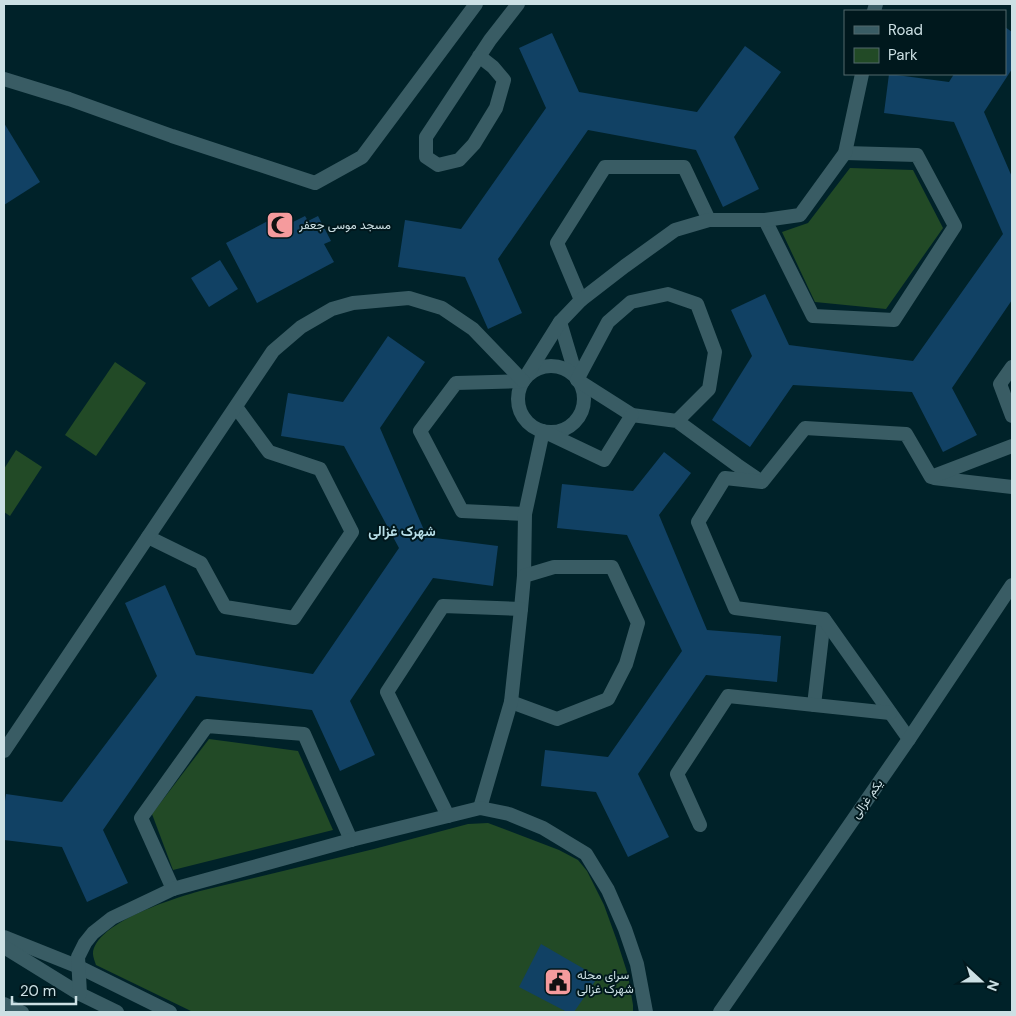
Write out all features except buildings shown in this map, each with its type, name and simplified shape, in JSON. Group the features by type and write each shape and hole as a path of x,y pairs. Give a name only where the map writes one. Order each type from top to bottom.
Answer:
{"street":[{"path":"4,79 314,183 362,157 476,4"},
{"path":"479,56 493,67 504,80 496,108 474,144 459,160 438,165 426,157 426,137 479,56 518,4"},
{"path":"632,415 604,460 534,428 520,412 519,391 523,381 560,322 582,300 675,230 709,220 764,220 800,214 845,154 862,75"},
{"path":"764,220 812,316 894,320 955,226 917,155 845,154"},
{"path":"582,300 557,243 605,167 684,167 709,220"},
{"path":"577,380 608,322 631,302 668,294 697,304 715,352 709,389 677,421"},
{"path":"4,751 273,352 301,327 332,309 353,303 409,298 442,308 473,329 523,381"},
{"path":"543,431 555,432 565,429 575,422 581,412 584,401 560,322"},
{"path":"525,514 462,511 420,430 456,383 523,381 530,373 540,368 550,366 561,368 570,372 577,380 632,415 677,421 762,482"},
{"path":"1012,367 1000,384 1012,416"},
{"path":"148,537 201,563 225,607 294,618 352,532 320,469 269,452 236,408"},
{"path":"762,482 805,428 906,434 931,477"},
{"path":"480,808 511,702 522,609 525,514 543,431"},
{"path":"931,477 1012,446"},
{"path":"931,477 1012,487"},
{"path":"762,482 725,478 698,522 735,608 824,619 908,739"},
{"path":"511,702 557,719 608,699 626,664 638,623 612,567 554,567 524,576"},
{"name":"یکم غزالی","path":"720,1012 1012,585"},
{"path":"448,816 387,692 443,606 522,609"},
{"path":"814,705 824,619"},
{"path":"700,825 677,774 728,696 890,713"},
{"path":"173,889 141,818 206,726 304,734 351,840"},
{"path":"80,994 78,957 93,933 112,918 173,889 351,840 480,808 509,814 543,828 586,854 608,890 625,929 637,964 646,1012"},
{"path":"4,937 79,968 170,1012"},
{"path":"4,948 80,994 117,1012"}],"lane":[{"path":"4,1004 22,1012"}],"green space":[{"path":"850,168 913,170 943,228 886,309 815,302 782,232 808,223"},
{"path":"115,362 146,383 96,456 65,435"},
{"path":"16,450 42,467 10,516 4,512 4,469"},
{"path":"209,739 298,751 333,830 173,870 152,814"},
{"path":"488,823 559,850 578,860 587,871 604,905 617,941 628,975 633,1012 193,1012 96,965 93,954 97,943 107,932 121,922 173,899 468,824"}],"place":[{"name":"مسجد موسی جعفر","path":"280,225"},
{"name":"سرای محله شهرک غزالی","path":"558,982"}],"district":[{"name":"شهرک غزالی","path":"402,531"}]}
